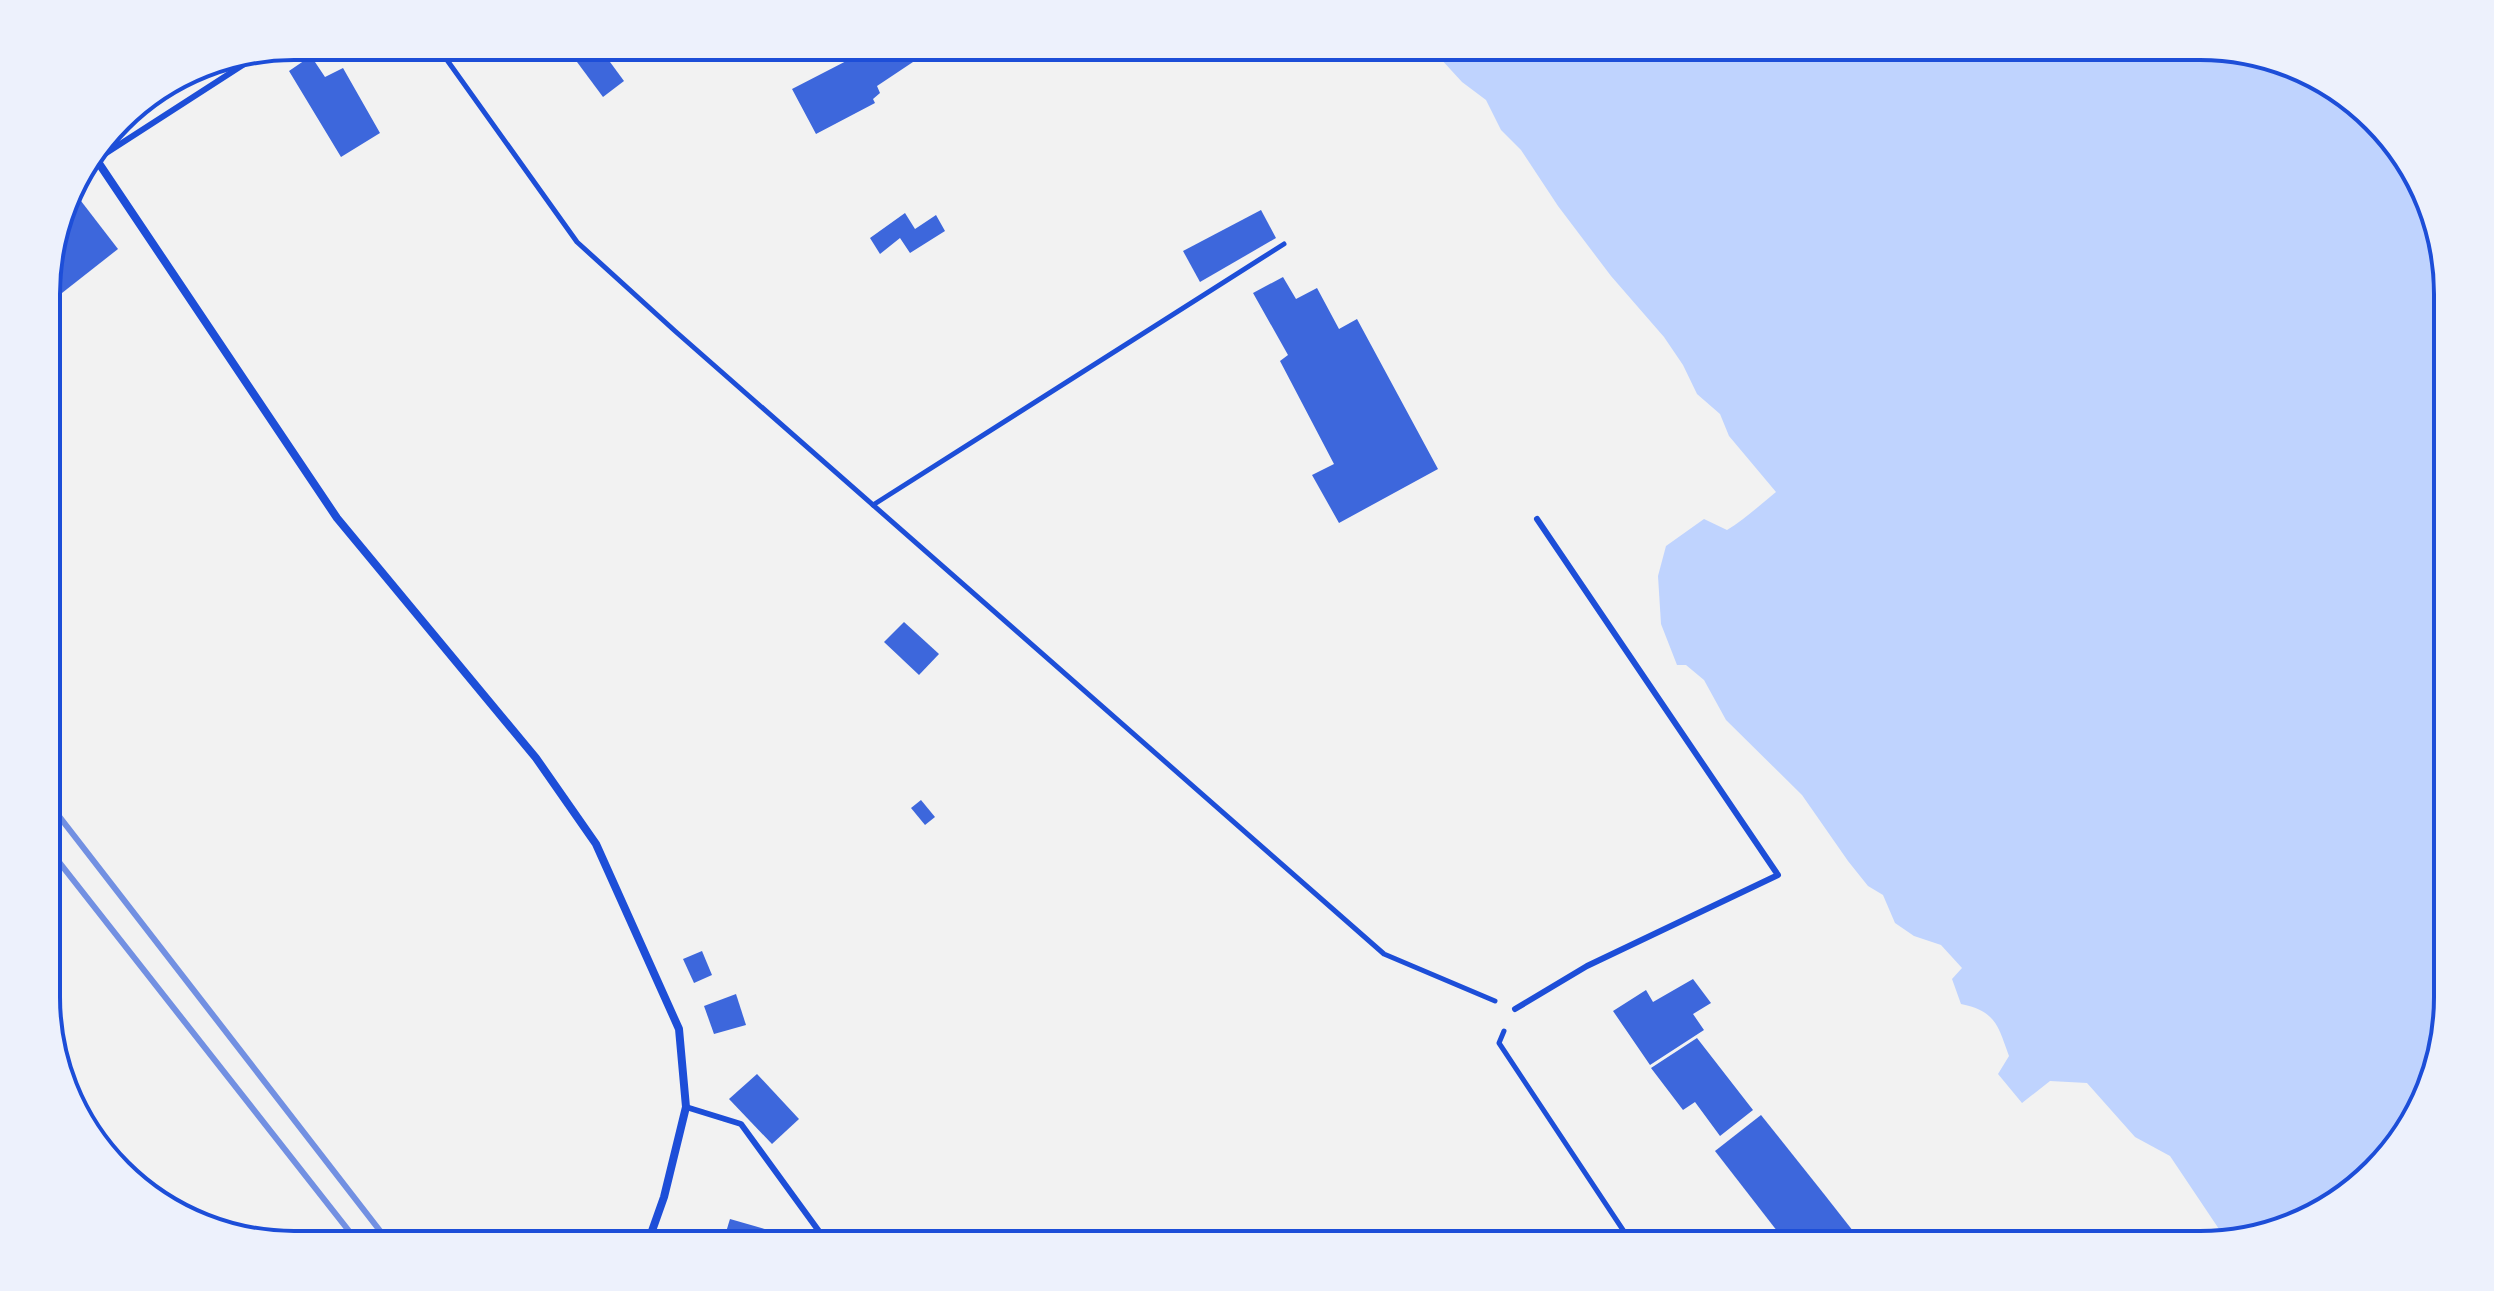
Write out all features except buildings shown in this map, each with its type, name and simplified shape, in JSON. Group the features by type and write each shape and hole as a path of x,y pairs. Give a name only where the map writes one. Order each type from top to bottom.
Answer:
{"street":[{"path":"99,164 337,518 536,758 596,844 679,1029 686,1107 664,1197 652,1231"}],"lane":[{"path":"113,147 239,67"},
{"path":"1515,1009 1587,966 1778,875 1537,519"},
{"path":"686,1107 741,1124 819,1231"}],"path":[{"path":"447,60 577,242 1384,954 1515,1009 1499,1043 1623,1230"},
{"path":"873,505 1284,244"}],"water":[{"path":"1442,60 2200,60 2260,68 2303,84 2330,99 2376,140 2395,164 2410,191 2422,219 2432,264 2434,997 2429,1042 2422,1072 2410,1100 2395,1127 2354,1173 2330,1192 2275,1219 2219,1229 2170,1156 2135,1137 2087,1083 2050,1081 2022,1103 1998,1074 2009,1056 1994,1021 1982,1011 1961,1004 1952,979 1962,968 1941,945 1914,936 1895,923 1883,895 1868,886 1802,795 1726,720 1704,680 1686,665 1677,665 1661,624 1658,576 1666,546 1704,519 1727,530 1776,492 1729,436 1720,414 1697,394 1683,365 1664,337 1611,276 1558,206 1521,150 1501,130 1486,100 1462,82"}],"railway":[{"path":"60,818 380,1231"},
{"path":"60,864 349,1231"}]}
